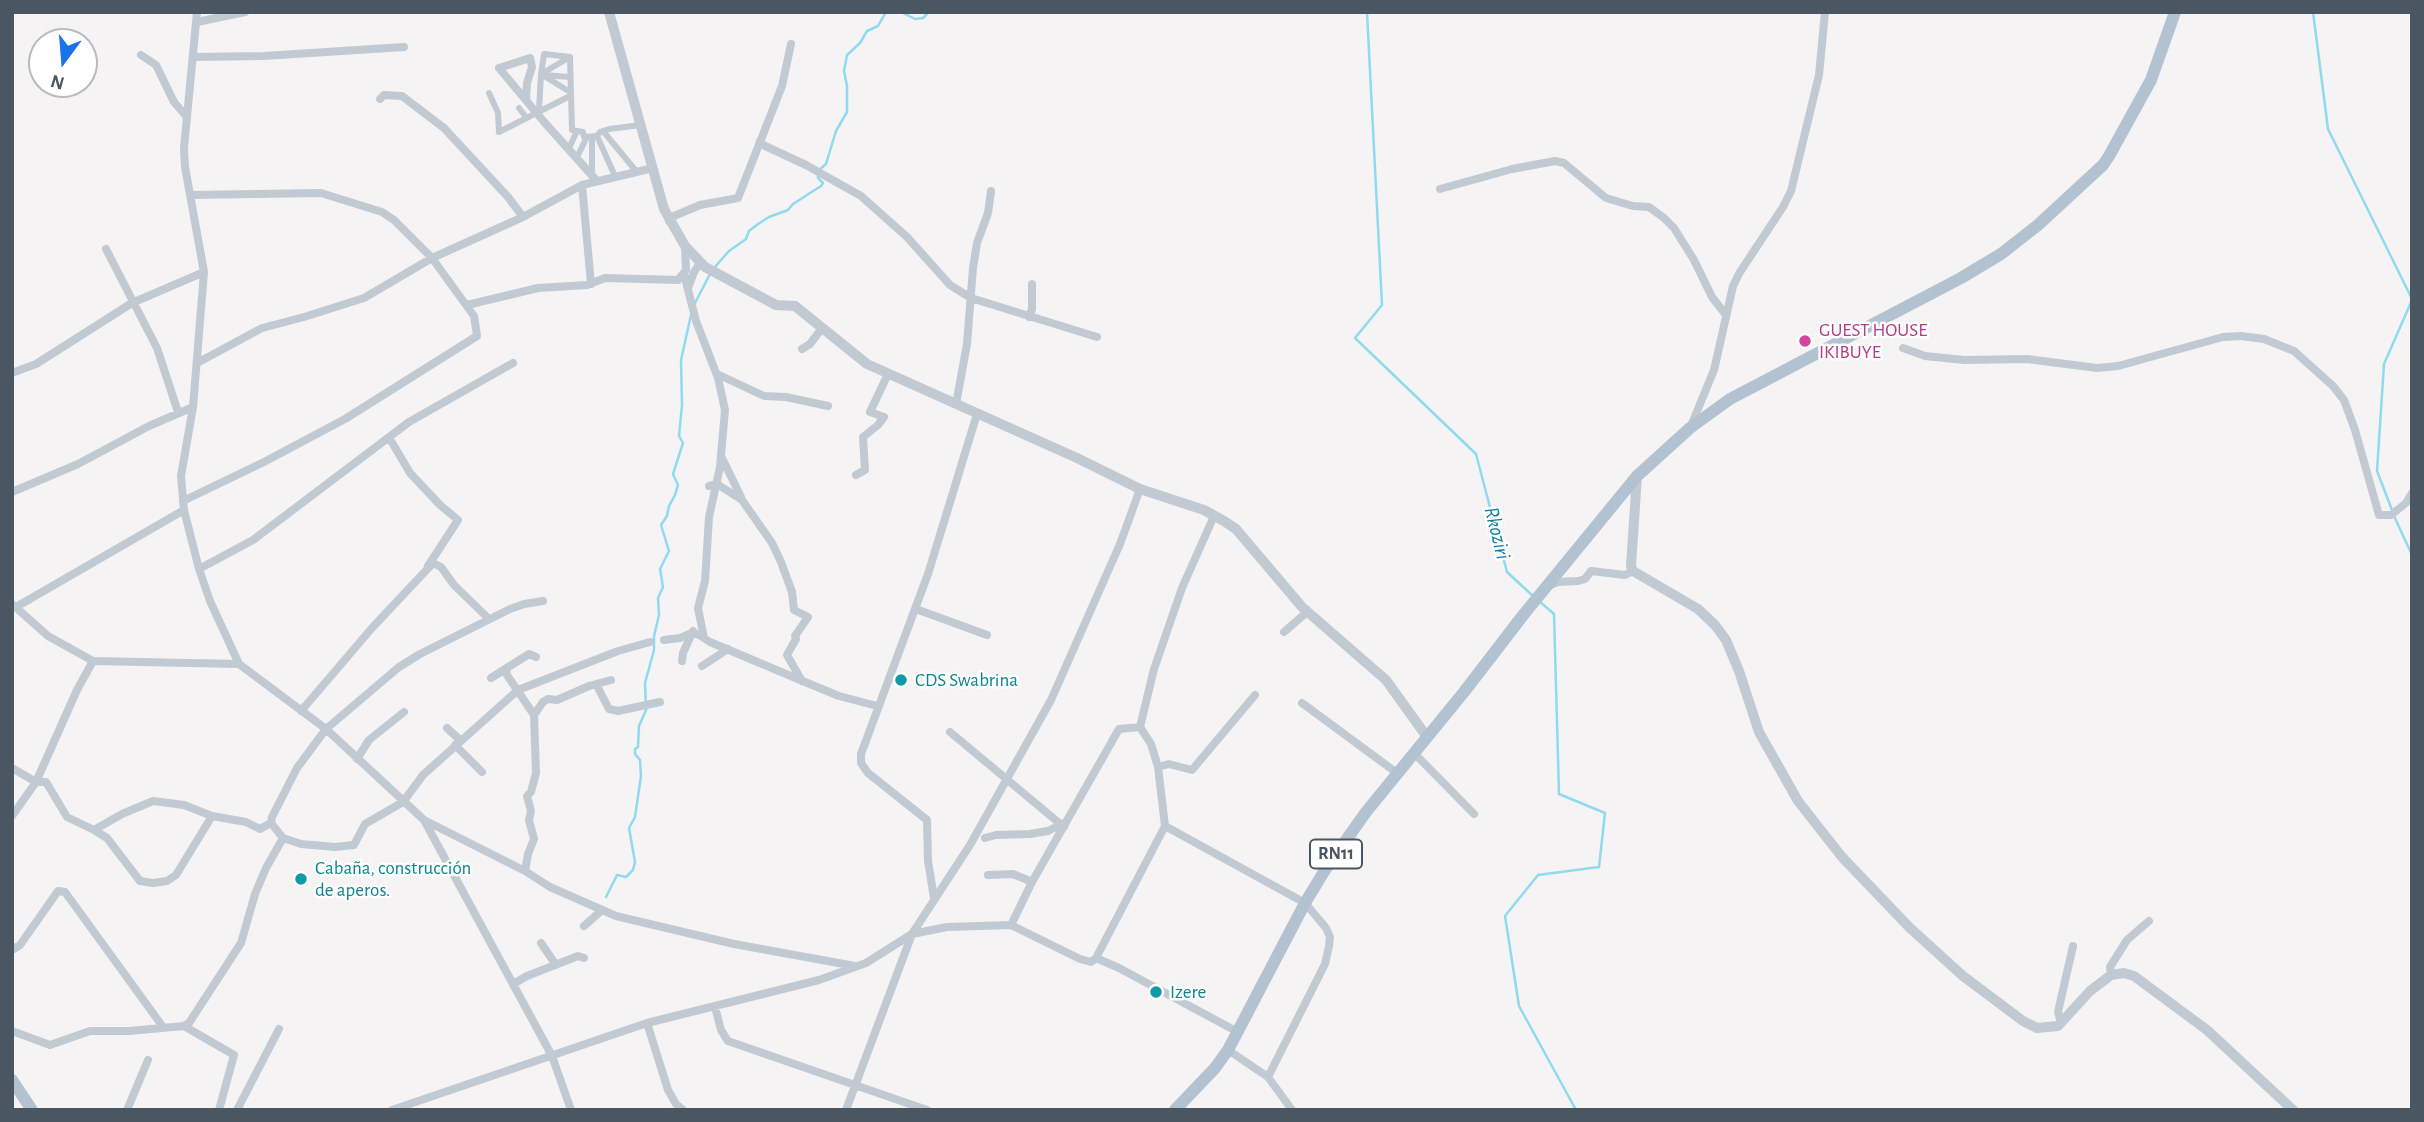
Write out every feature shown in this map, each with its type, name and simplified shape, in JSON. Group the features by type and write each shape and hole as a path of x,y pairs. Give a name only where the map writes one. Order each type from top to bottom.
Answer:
{"main road":[{"name":"RN11","path":"1175,1110 1215,1068 1228,1050 1325,870 1397,773 1637,476 1690,428 1730,399 1975,270 2038,226 2109,156 2151,80 2175,12"},
{"path":"12,1080 32,1110"}],"street":[{"path":"197,12 184,148 204,272 193,407 182,467 184,505 199,569 210,601 239,664 326,729 424,820 526,871 550,887 601,911 734,944 855,966"},
{"path":"197,22 245,12"},
{"path":"609,12 669,221 700,263 776,304 795,306 867,364 1140,489 1214,516 1236,529 1307,612 1386,680 1427,737"},
{"path":"1690,428 1714,370 1736,278 1791,191 1819,75 1825,12"},
{"path":"669,221 674,216 700,205 738,198 786,74 791,44"},
{"path":"193,57 264,56 404,47"},
{"path":"538,111 544,54 570,57"},
{"path":"141,55 156,65 174,102 186,116"},
{"path":"570,57 572,130 583,132 584,137 641,125"},
{"path":"542,75 570,57"},
{"path":"526,100 532,67 530,58 499,68 526,100 538,111 595,178"},
{"path":"542,75 570,77"},
{"path":"542,75 570,94"},
{"path":"489,93 498,113 499,132 570,94"},
{"path":"380,99 384,95 402,96 444,128 523,217"},
{"path":"519,108 526,117"},
{"path":"512,114 517,122"},
{"path":"569,148 577,131"},
{"path":"577,157 595,135"},
{"path":"595,135 636,171"},
{"path":"595,135 615,176"},
{"path":"595,135 595,178"},
{"path":"760,141 861,196 907,237 950,285 971,299 1097,337"},
{"path":"1440,189 1513,169 1555,161 1564,163 1606,198 1633,206 1648,207 1664,218 1674,228 1712,298 1726,315"},
{"path":"197,363 262,328 363,298 432,258 523,217 595,178 653,168"},
{"path":"582,185 591,284"},
{"path":"956,404 967,344 977,243 988,213 991,191"},
{"path":"190,195 320,193 382,212 394,220 432,258 467,305 477,327 477,336 473,340 423,368 345,419 184,505 14,605 48,636 93,660 239,664"},
{"path":"467,305 538,288 591,284 605,278 678,280 686,270 685,246"},
{"path":"106,248 157,348 178,412"},
{"path":"688,290 700,263"},
{"path":"12,373 36,364 132,303 204,272"},
{"path":"684,274 696,321 717,374 724,410 709,517 705,581 698,608 704,638"},
{"path":"1029,317 1032,284"},
{"path":"802,349 810,344 822,328"},
{"path":"1903,348 1925,356 1964,360 2027,359 2102,368 2223,337 2264,339 2294,351 2333,386 2344,401 2379,515 2391,515 2406,503 2412,494"},
{"path":"199,569 253,540 409,422 513,363"},
{"path":"717,374 764,396 786,397 828,406"},
{"path":"856,475 865,470 863,437 884,417 870,412 888,374"},
{"path":"12,492 78,464 178,412 193,407"},
{"path":"934,898 928,861 928,820 868,772 861,763 860,754 916,609 977,414"},
{"path":"301,711 426,568 458,520 440,505 411,473 390,439"},
{"path":"719,459 742,500 772,543 793,592 794,610 808,617 776,670"},
{"path":"1633,571 1631,555 1637,476"},
{"path":"713,485 742,500"},
{"path":"846,1110 912,934 970,845 1051,701 1120,544 1140,489"},
{"path":"392,1110 647,1023 819,980 866,963 912,934 947,927 1011,925 1091,962 1096,958 1165,826 1158,767 1151,744 1140,727 1154,669 1174,611 1214,516"},
{"path":"426,568 433,563 442,567 454,584 489,619"},
{"path":"1542,591 1558,582 1585,579 1591,571 1625,575 1633,571"},
{"path":"1633,571 1698,608 1716,625 1726,640 1759,732 1809,816 1885,904 1941,958 2028,1024 2045,1029 2061,1023 2090,991 2111,975 2129,974 2143,980 2218,1040 2293,1110"},
{"path":"94,830 153,801 184,805 212,816 239,820 260,828 271,823 297,768 326,729 399,667 489,619 524,604 543,601"},
{"path":"916,609 987,635"},
{"path":"1284,632 1307,612"},
{"path":"682,661 692,633 701,622"},
{"path":"664,640 692,633 839,696 877,706"},
{"path":"271,823 283,838 301,844 335,847 354,845 365,824 403,802 423,775 518,690 618,651 650,642"},
{"path":"702,666 727,649"},
{"path":"491,678 529,654 536,657"},
{"path":"787,655 802,681"},
{"path":"12,816 36,782 93,660"},
{"path":"506,668 534,715 536,774 531,792 527,796 534,839 528,854 526,871"},
{"path":"534,715 543,702 611,680"},
{"path":"596,684 609,709 618,711 660,702"},
{"path":"1158,767 1169,764 1192,770 1255,695"},
{"path":"1302,703 1397,773"},
{"path":"357,759 369,740 404,712"},
{"path":"1011,925 1032,881 1119,729 1140,727"},
{"path":"447,728 482,772"},
{"path":"950,732 1063,825"},
{"path":"1414,753 1475,814"},
{"path":"12,768 36,782 46,782 67,817 107,838 140,881 167,881 176,875 212,816"},
{"path":"424,820 552,1056 571,1110"},
{"path":"985,838 1048,831 1063,825"},
{"path":"1165,826 1306,903 1330,937 1325,964 1268,1077"},
{"path":"184,1026 193,1017 241,943 255,894 266,867 283,838"},
{"path":"988,875 1013,874 1032,881"},
{"path":"12,950 20,944 58,891 65,892 163,1027"},
{"path":"584,926 601,911"},
{"path":"2111,975 2110,967 2127,940 2149,921"},
{"path":"541,943 556,965"},
{"path":"2061,1023 2058,1012 2073,946"},
{"path":"513,984 578,956 584,958"},
{"path":"1096,958 1237,1031"},
{"path":"715,1007 721,1030 728,1041 926,1110"},
{"path":"647,1023 668,1090 683,1110"},
{"path":"12,1031 50,1045 90,1031 184,1026 234,1055 219,1110"},
{"path":"237,1110 279,1029"},
{"path":"1228,1050 1268,1077 1292,1110"},
{"path":"127,1110 148,1060"}],"waterway":[{"path":"714,268 729,251 746,239 749,231 758,224 788,210 821,186 823,183 818,178 818,171 826,164 836,131 847,112 844,71 847,55 860,43 867,31 878,26 886,12"},
{"path":"901,12 915,19 923,18 929,12"},
{"name":"Rkoziri","path":"1367,12 1382,305 1355,338 1476,454 1507,572 1534,597"},
{"path":"2313,12 2328,129 2412,299"},
{"path":"694,305 710,274"},
{"path":"2392,510 2377,471 2384,364 2412,300"},
{"path":"606,897 617,875 626,877 633,870 635,862 629,828 635,817 641,776 640,760 635,749 638,747 639,726 646,710 645,683 654,650 659,615 658,598 663,587 660,569 669,551 661,525 678,485 673,474 683,443 679,436 682,405 681,360 691,315"},
{"path":"2394,516 2412,555"},
{"name":"Rkoziri","path":"1539,601 1554,614 1559,794 1605,813 1599,867 1538,875 1505,916 1519,1006 1576,1110"}],"place":[{"name":"GUEST HOUSE IKIBUYE","path":"1805,341"},
{"name":"CDS Swabrina","path":"901,680"},
{"name":"Cabaña, construcción de aperos.","path":"301,879"},
{"name":"Izere","path":"1156,992"}]}
